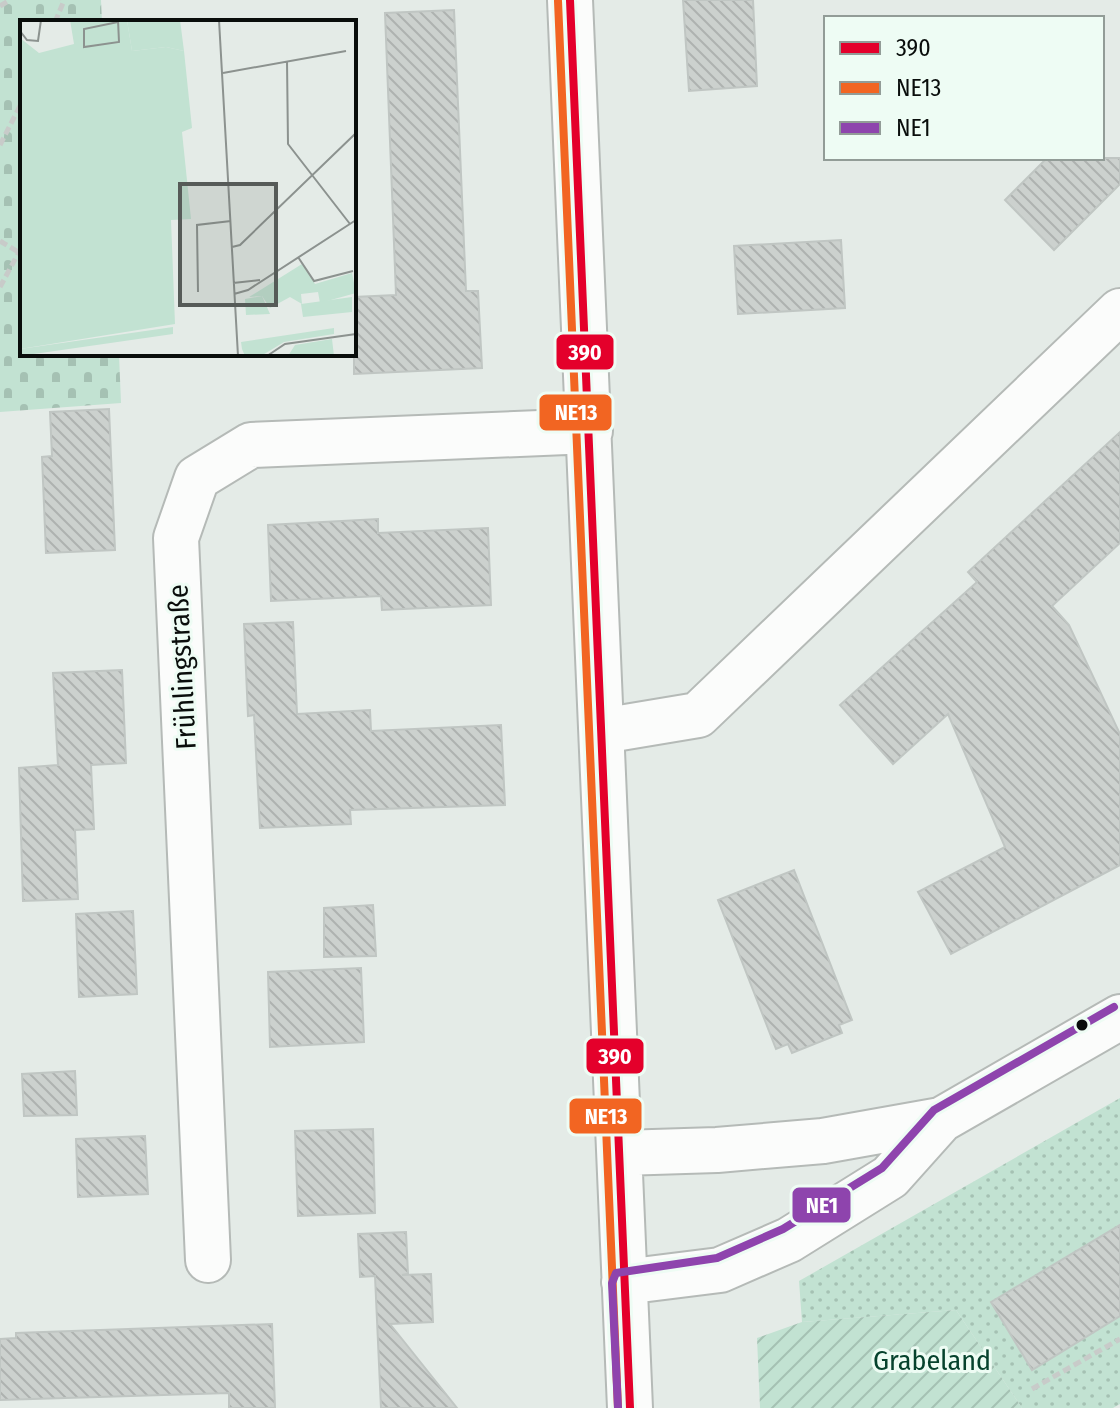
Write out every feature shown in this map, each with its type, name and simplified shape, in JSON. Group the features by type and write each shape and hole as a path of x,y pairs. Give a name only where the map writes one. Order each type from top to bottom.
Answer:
{"street":[{"path":"570,0 630,1408"},
{"path":"602,731 698,715 1120,311"},
{"name":"Frühlingstraße","path":"208,1260 176,538 197,478 251,445 590,431"},
{"path":"624,1282 720,1270 789,1240 890,1177 941,1120 1120,1017"},
{"path":"621,1153 717,1150 823,1141 941,1120"}],"path":[{"path":"0,6 10,0"},
{"path":"56,20 62,1"},
{"path":"0,145 20,106"},
{"path":"0,241 20,253 0,287"},
{"path":"1032,1389 1120,1339"}],"green space":[{"path":"0,0 101,0 102,20 20,20 20,356 119,356 121,403 0,412"},
{"path":"1120,1098 1120,1404 1113,1408 1022,1408 956,1310 802,1322 799,1281"},
{"name":"Grabeland","path":"956,1310 1022,1408 760,1408 757,1338 802,1322"}],"building":[{"path":"683,0 753,0 757,86 689,91"},
{"path":"454,10 466,291 478,291 482,368 354,374 356,297 396,295 385,13"},
{"path":"1120,158 1120,184 1054,250 1005,200 1045,160"},
{"path":"841,240 845,308 738,314 734,246"},
{"path":"109,409 115,550 46,553 42,457 52,456 50,412"},
{"path":"1120,432 1120,543 1052,606 1069,625 1120,734 1120,865 951,954 918,892 1005,847 948,714 893,764 840,705 977,582 968,572"},
{"path":"378,519 378,533 488,528 491,605 382,610 381,596 271,601 268,525"},
{"path":"293,622 297,714 370,710 371,731 501,725 505,805 350,810 351,824 260,828 254,715 248,716 244,624"},
{"path":"122,670 126,763 91,765 94,829 75,830 78,899 23,901 19,768 58,765 53,673"},
{"path":"794,870 852,1020 839,1025 842,1033 792,1053 788,1044 776,1049 718,900"},
{"path":"373,905 376,956 324,957 324,908"},
{"path":"133,911 137,994 79,997 76,914"},
{"path":"361,968 364,1042 270,1047 268,972"},
{"path":"75,1071 77,1115 24,1116 22,1074"},
{"path":"373,1129 375,1213 298,1216 295,1131"},
{"path":"145,1136 148,1194 78,1197 76,1139"},
{"path":"1120,1225 1120,1316 1032,1370 991,1302"},
{"path":"406,1232 408,1274 402,1275 431,1274 433,1322 390,1324 457,1408 381,1408 375,1276 360,1277 358,1234"},
{"path":"272,1324 275,1408 229,1408 229,1393 0,1400 0,1339 16,1338 16,1333"}],"transit line":[{"name":"390","path":"570,0 630,1408"},
{"name":"NE13","path":"558,1 618,1408"},
{"name":"NE1","path":"618,1408 612,1283 616,1273 717,1258 783,1229 882,1168 934,1110 1114,1007"}]}
